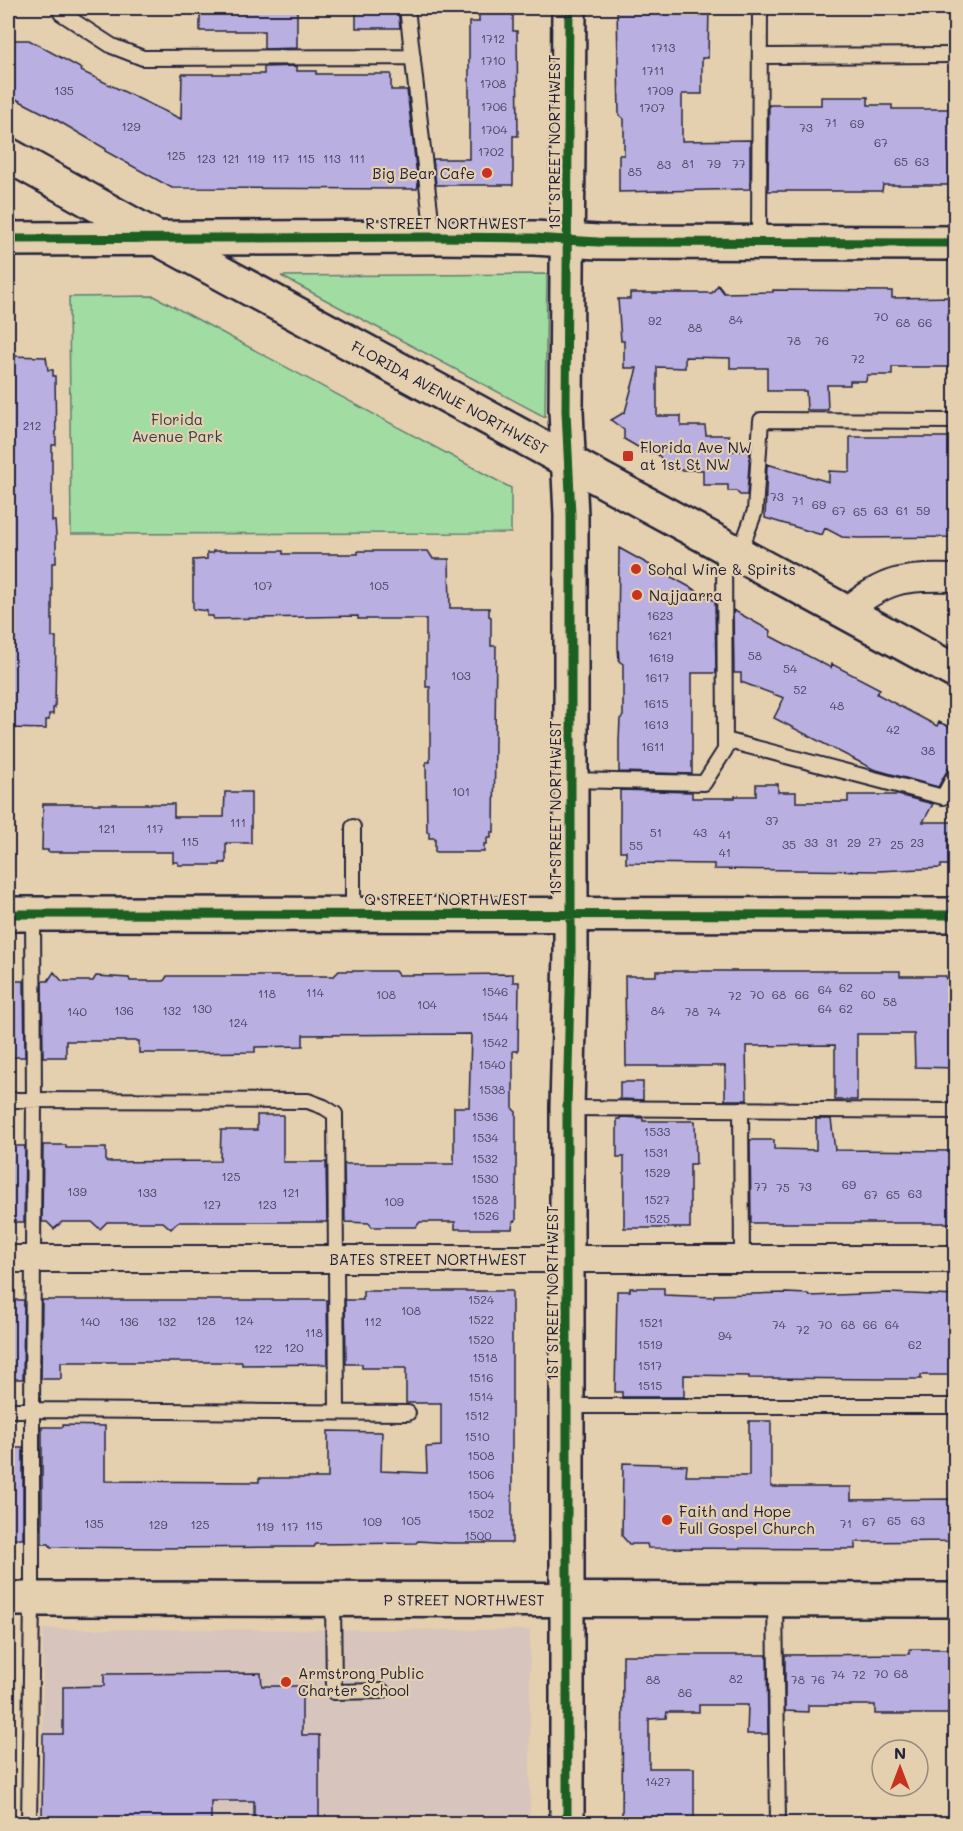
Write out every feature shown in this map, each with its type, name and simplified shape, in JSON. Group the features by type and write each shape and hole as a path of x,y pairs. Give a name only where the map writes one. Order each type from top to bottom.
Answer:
{"street":[{"name":"1ST STREET NORTHWEST","path":"567,1824 567,1108 571,915 571,515 566,411 569,8"},
{"name":"FLORIDA AVENUE NORTHWEST","path":"8,155 956,672"},
{"name":"R STREET NORTHWEST","path":"8,239 433,237 956,243"},
{"path":"845,612 874,589 896,581 918,577 956,578"},
{"name":"Q STREET NORTHWEST","path":"20,914 956,915"},
{"name":"BATES STREET NORTHWEST","path":"20,1259 956,1259"},
{"name":"P STREET NORTHWEST","path":"20,1599 956,1600"}],"lane":[{"path":"61,8 61,13 112,46 143,58 413,57"},
{"path":"407,8 433,237"},
{"path":"759,242 760,8"},
{"path":"760,56 956,55"},
{"path":"570,780 704,783 725,750 731,550 755,511 761,420 956,421"},
{"path":"725,740 943,797 956,773"},
{"path":"353,827 353,914"},
{"path":"20,914 34,1100 20,1259 32,1410 20,1599 29,1824"},
{"path":"8,1100 308,1101 335,1114 337,1128 337,1412"},
{"path":"567,1108 956,1111"},
{"path":"741,1109 742,1259"},
{"path":"567,1406 956,1406"},
{"path":"8,1410 408,1413"},
{"path":"333,1599 334,1692 382,1691"},
{"path":"775,1600 778,1824"}],"shaded area":[{"name":"Armstrong Public Charter School","path":"43,1629 530,1630 530,1823 42,1824"}],"green space":[{"path":"547,274 545,417 281,276"},
{"name":"Florida Avenue Park","path":"154,296 511,488 511,533 71,534 69,297"}],"building":[{"path":"200,8 297,8 297,48 264,49 264,31 200,31"},
{"path":"356,8 398,8 400,28 356,28"},
{"path":"479,8 513,8 513,31 517,31 518,136 513,136 513,185 436,185 433,159 469,159 469,22 479,22"},
{"path":"617,8 709,8 708,58 702,58 702,94 682,94 682,141 750,140 750,189 619,192 619,155 624,155 624,119 619,115"},
{"path":"8,40 29,40 82,69 81,71 181,119 182,74 264,74 264,67 297,66 297,71 316,71 316,74 391,74 391,90 407,90 417,189 172,188 105,151 106,149 55,119 8,95"},
{"path":"821,97 868,97 868,105 892,105 892,109 956,109 956,185 883,185 882,191 768,191 769,105 821,105"},
{"path":"718,285 724,293 773,292 773,290 892,291 892,298 956,297 956,367 892,367 892,375 867,375 866,381 850,381 850,385 827,385 828,410 807,410 806,391 767,391 767,368 730,368 730,358 685,357 685,368 657,367 657,416 681,416 681,426 705,426 706,435 729,435 731,451 750,451 747,495 728,491 728,485 703,485 703,470 674,470 656,453 648,453 624,439 624,430 611,420 625,412 637,368 624,368 624,341 621,341 618,299 630,299 630,293 712,293"},
{"path":"8,356 46,357 48,370 53,370 53,376 55,376 56,445 52,445 52,521 55,521 56,563 52,563 52,637 56,637 55,708 53,708 53,714 49,714 49,720 46,720 46,729 8,728"},
{"path":"850,437 956,437 955,537 842,537 825,528 822,535 765,518 767,464 829,482 829,471 850,472"},
{"path":"619,548 715,601 716,673 692,673 692,774 619,772 620,719 623,716 623,664 619,661 618,647"},
{"path":"213,551 358,554 358,551 428,551 433,559 449,559 450,608 489,608 491,646 496,646 494,832 491,832 491,838 487,838 487,844 484,844 484,852 435,852 435,838 429,838 429,832 427,832 426,762 430,762 430,687 426,687 426,619 358,619 358,616 213,619 213,616 207,616 207,611 193,609 193,560 207,559 207,553 213,553"},
{"path":"733,610 771,631 770,636 831,668 832,664 880,689 877,694 937,726 939,722 956,730 956,761 948,769 938,787 873,769 774,718 784,698 741,682 741,673 734,673"},
{"path":"756,784 778,784 778,792 796,792 796,802 848,802 848,795 898,795 933,804 923,822 956,822 956,865 941,865 941,868 878,871 714,869 714,864 626,863 626,851 620,851 620,790 692,792 692,798 735,798 735,796 756,796"},
{"path":"225,792 251,792 251,843 226,843 226,863 220,863 220,865 178,865 178,862 173,862 173,852 48,852 48,850 42,850 43,804 174,804 174,817 224,817"},
{"path":"339,971 395,971 398,975 513,974 513,982 519,982 518,1051 513,1051 513,1109 516,1112 516,1220 513,1222 512,1229 455,1229 455,1222 420,1222 416,1227 372,1227 369,1223 345,1222 344,1164 454,1164 454,1107 469,1107 471,1034 303,1035 303,1046 255,1047 255,1052 139,1053 139,1041 66,1041 66,1057 43,1057 42,981 48,981 54,972 62,981 93,981 96,976 129,978 130,981 164,981 167,976 334,976"},
{"path":"656,971 900,971 900,976 946,976 946,979 956,979 956,1068 915,1067 914,1034 857,1034 857,1100 835,1100 835,1045 746,1046 747,1100 725,1100 725,1066 626,1066 625,976 656,976"},
{"path":"8,981 24,981 25,1057 8,1057"},
{"path":"620,1082 643,1082 643,1100 620,1099"},
{"path":"257,1115 283,1115 283,1162 326,1162 327,1222 178,1222 171,1229 163,1222 107,1222 100,1229 92,1222 62,1222 54,1229 47,1222 42,1222 43,1145 66,1145 66,1148 106,1148 106,1162 220,1161 221,1130 257,1130"},
{"path":"620,1117 643,1118 643,1121 695,1121 696,1164 690,1164 690,1228 624,1228 624,1157 617,1157 617,1119"},
{"path":"816,1119 831,1119 835,1150 956,1151 956,1223 751,1223 750,1140 774,1140 774,1149 816,1150"},
{"path":"8,1146 25,1146 24,1222 8,1222"},
{"path":"630,1288 664,1288 664,1295 714,1297 714,1295 786,1293 810,1296 889,1293 956,1296 956,1375 921,1375 921,1379 886,1379 684,1375 684,1397 622,1397 622,1392 615,1392 617,1291 630,1291"},
{"path":"363,1291 512,1291 512,1543 418,1541 416,1543 316,1544 314,1547 158,1548 51,1547 49,1544 42,1544 42,1427 105,1426 105,1481 259,1482 259,1478 328,1478 328,1431 382,1432 381,1471 427,1473 426,1447 441,1446 441,1403 406,1403 406,1368 362,1368 362,1364 346,1364 345,1300 363,1300"},
{"path":"8,1300 24,1300 23,1379 8,1379"},
{"path":"42,1300 327,1300 328,1364 61,1362 61,1379 41,1379"},
{"path":"749,1421 771,1421 771,1487 851,1487 851,1500 956,1499 956,1541 855,1542 855,1549 648,1548 647,1544 629,1544 622,1536 623,1463 687,1465 686,1476 749,1476"},
{"path":"8,1448 23,1448 23,1539 8,1539"},
{"path":"910,1649 956,1649 956,1714 875,1714 875,1705 808,1705 808,1712 785,1711 785,1655 909,1654"},
{"path":"623,1655 767,1655 768,1734 747,1734 748,1705 699,1705 699,1712 667,1712 666,1718 649,1719 649,1768 694,1768 694,1824 622,1824"},
{"path":"261,1673 262,1686 302,1686 302,1735 319,1735 319,1821 254,1822 254,1801 211,1801 211,1822 76,1824 76,1821 42,1821 43,1734 63,1734 63,1687 104,1686 104,1674"}],"cycle path":[{"path":"567,1824 567,1108 571,952 571,515 566,411 569,8"},
{"path":"8,239 433,237 534,238 598,242 956,243"},
{"path":"8,914 956,915"}],"place":[{"name":"Big Bear Cafe","path":"487,173"},
{"name":"Florida Ave NW at 1st St NW","path":"628,456"},
{"name":"Sohal Wine & Spirits","path":"636,569"},
{"name":"Najjaarra","path":"637,595"},
{"name":"Faith and Hope Full Gospel Church","path":"667,1520"},
{"name":"Armstrong Public Charter School","path":"286,1682"}]}
